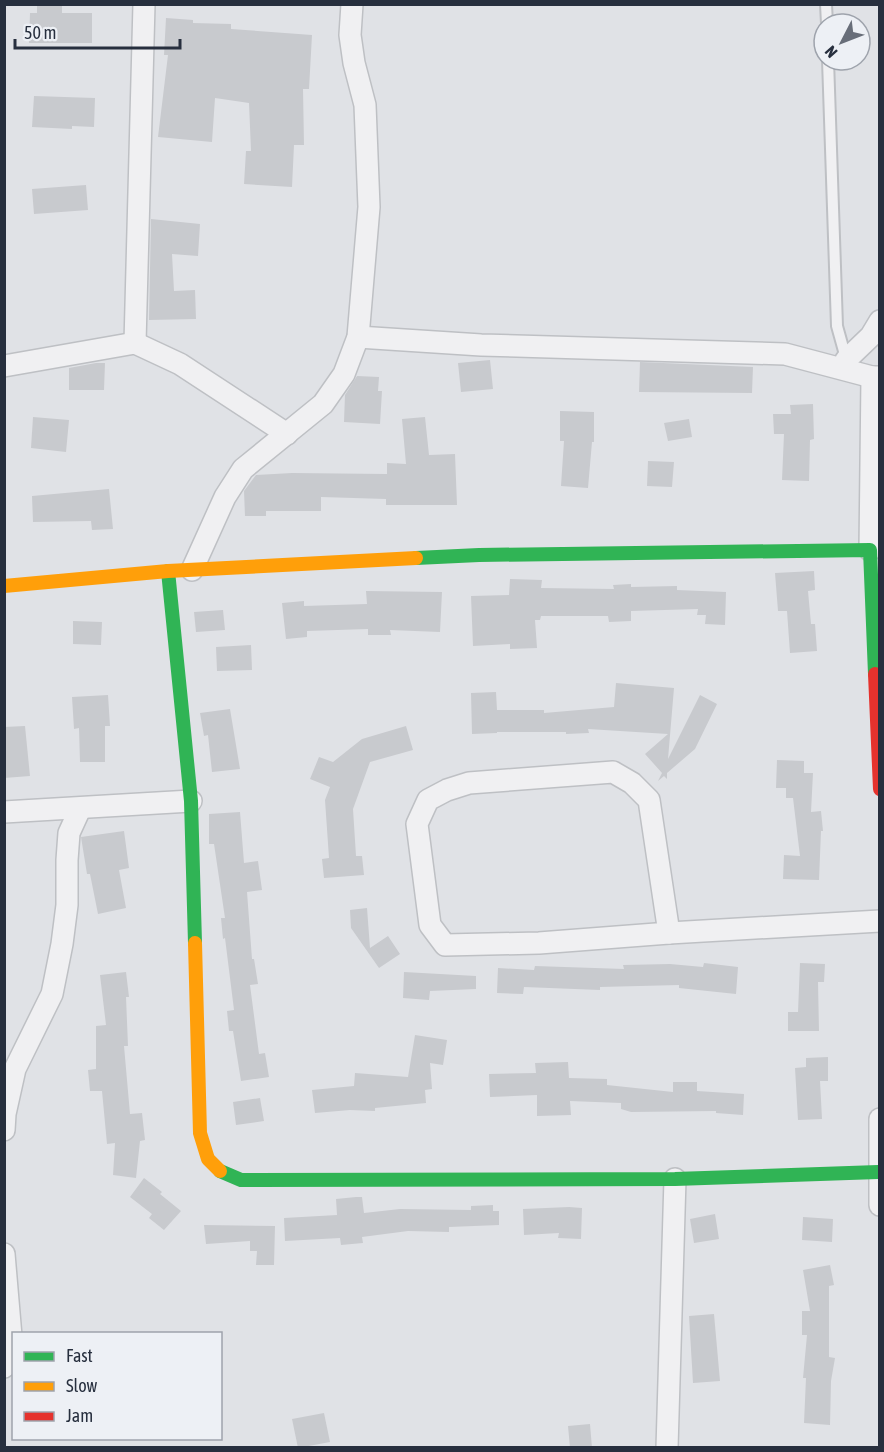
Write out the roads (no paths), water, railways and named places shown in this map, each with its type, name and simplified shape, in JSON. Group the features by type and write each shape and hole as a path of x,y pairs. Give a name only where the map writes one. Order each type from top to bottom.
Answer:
{"street":[{"path":"135,343 144,4"},
{"path":"192,570 225,497 243,469 323,404 344,374 358,338 369,207 365,105 354,63 350,35 352,4"},
{"path":"848,365 871,336 879,321"},
{"path":"358,338 492,345 785,354 848,365 876,377 870,550 879,789"},
{"path":"4,366 135,343 180,364 286,434"},
{"path":"4,586 168,571 479,555 870,550"},
{"path":"168,571 191,801 201,1133 206,1158 220,1173 241,1180 675,1179 878,1172"},
{"path":"669,933 649,800 632,783 613,772 469,783 447,790 428,800 417,824 418,835 430,925 445,945 539,943 879,921"},
{"path":"4,812 191,801"},
{"path":"4,1130 5,1114 15,1069 52,994 62,944 69,833 80,809"},
{"path":"879,1119 879,1205"},
{"path":"667,1448 675,1179"},
{"path":"4,1254 12,1348 11,1360 4,1367"}],"lane":[{"path":"828,72 837,326 848,365"}]}
